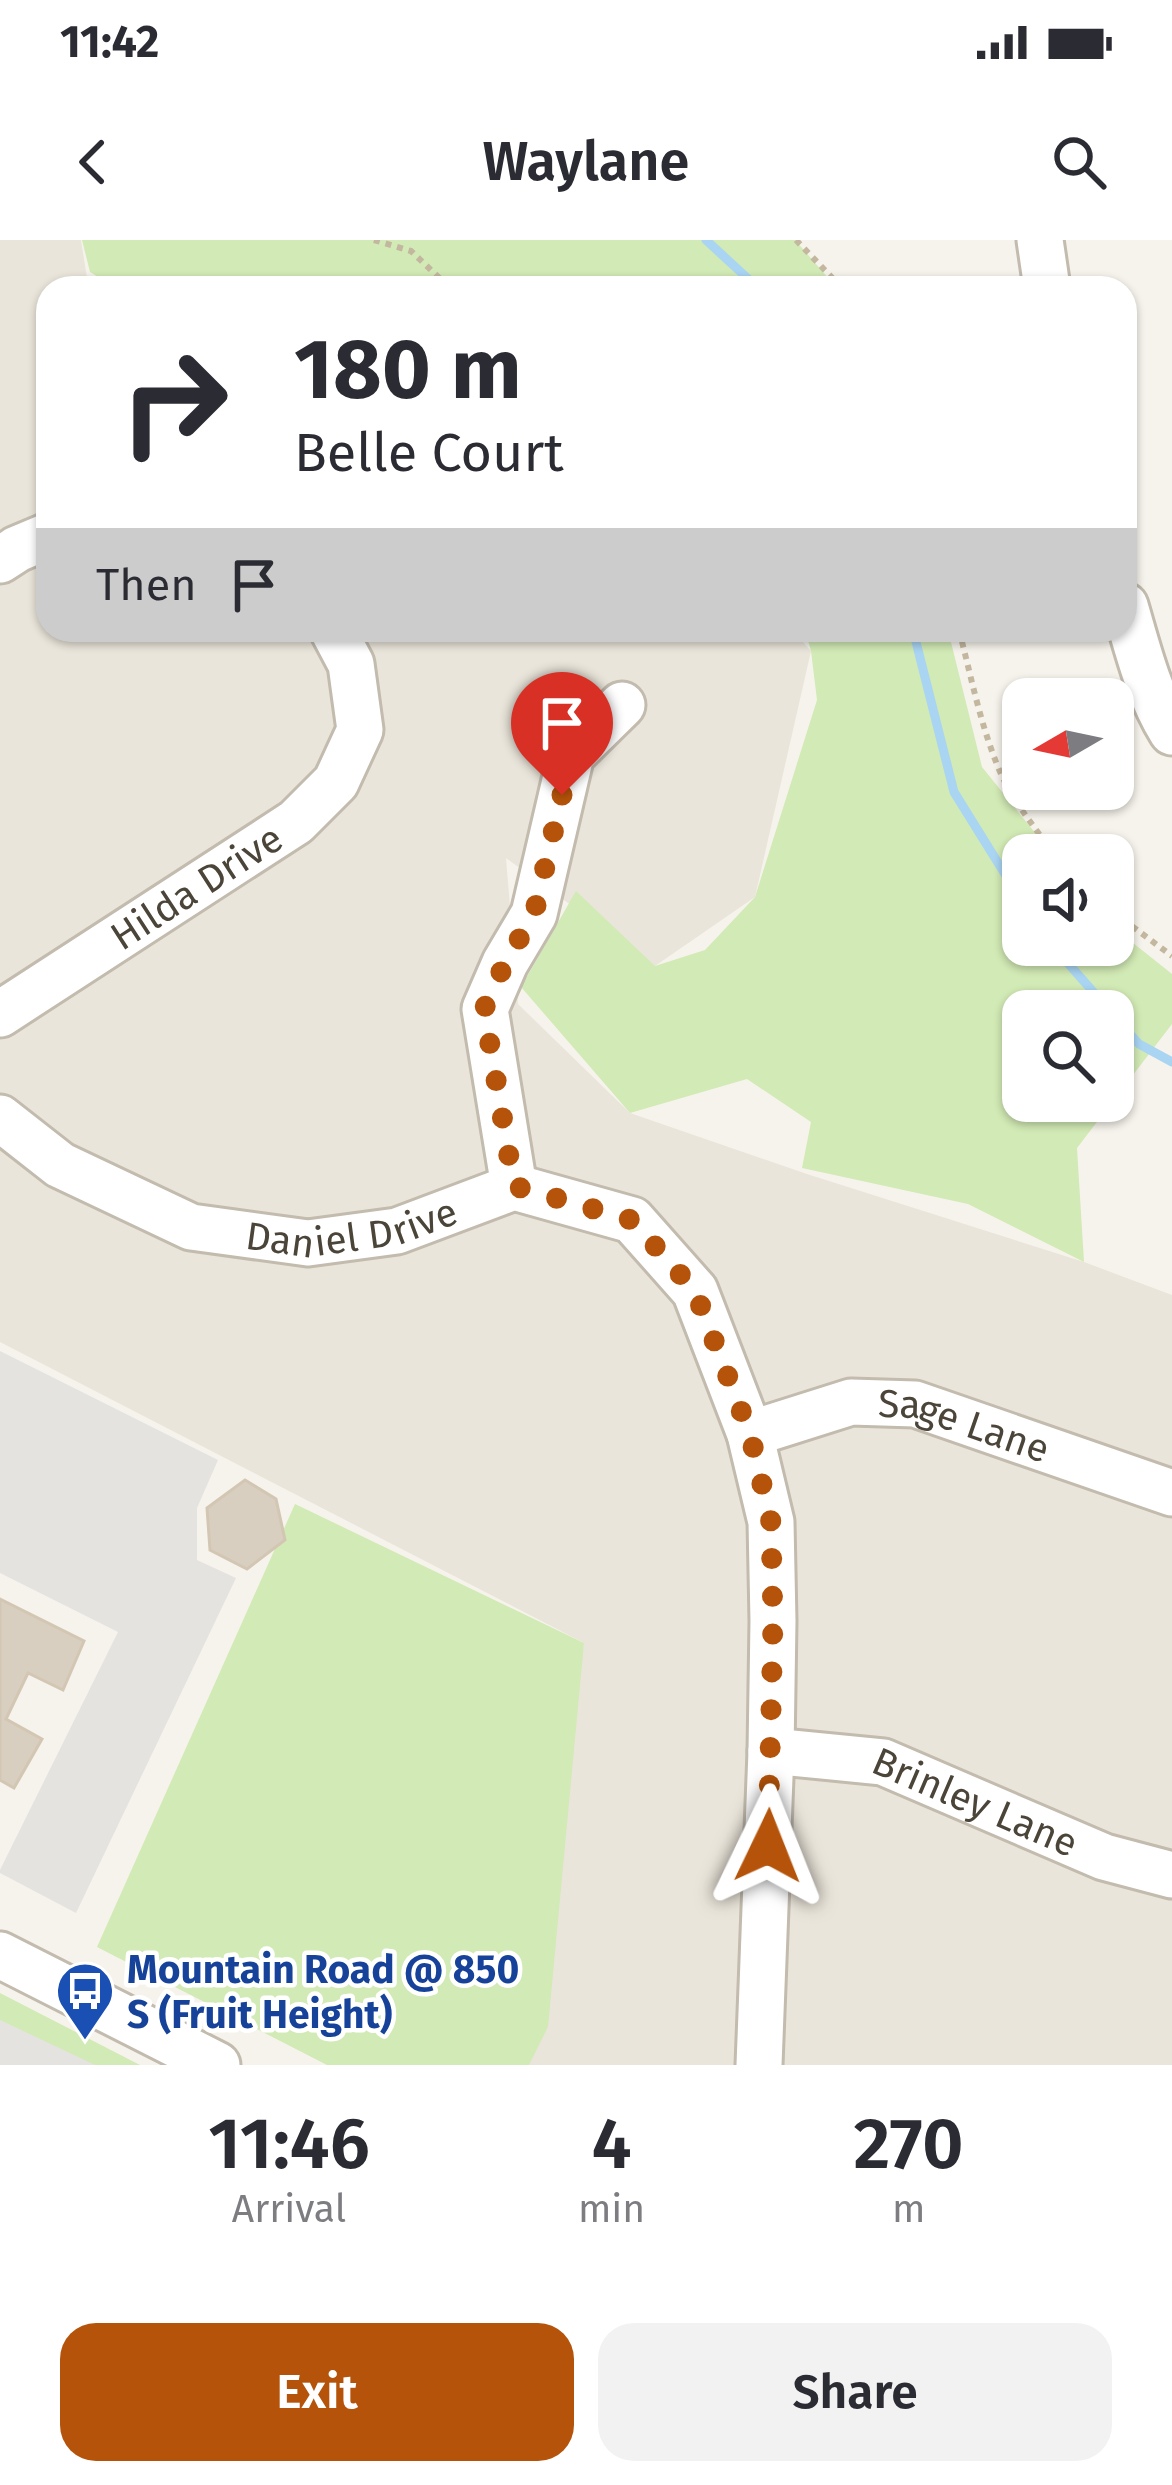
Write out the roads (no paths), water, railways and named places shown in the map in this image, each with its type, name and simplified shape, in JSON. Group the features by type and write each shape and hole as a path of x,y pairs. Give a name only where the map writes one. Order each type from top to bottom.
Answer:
{"street":[{"path":"1040,240 1045,276"},
{"path":"0,560 36,542"},
{"name":"Hilda Drive","path":"0,1014 296,822 336,782 360,730 351,664 339,642"},
{"path":"1135,642 1158,708 1172,732"},
{"path":"622,705 571,755 534,914 484,1009 514,1186 632,1220 695,1291 750,1434 771,1522 771,1751 759,2065"},
{"name":"Daniel Drive","path":"0,1118 60,1166 191,1227 308,1243 397,1231 514,1186"},
{"name":"Sage Lane","path":"750,1434 851,1402 916,1404 1172,1493"},
{"name":"Brinley Lane","path":"771,1751 883,1762 1104,1857 1172,1875"},
{"path":"0,1955 217,2065"}],"waterway":[{"path":"706,240 745,276"},
{"path":"916,642 954,792 1002,869"},
{"path":"1070,966 1092,990"},
{"path":"1134,1038 1172,1062"}],"place":[{"name":"Mountain Road @ 850 S (Fruit Height)","path":"85,2042"}]}
